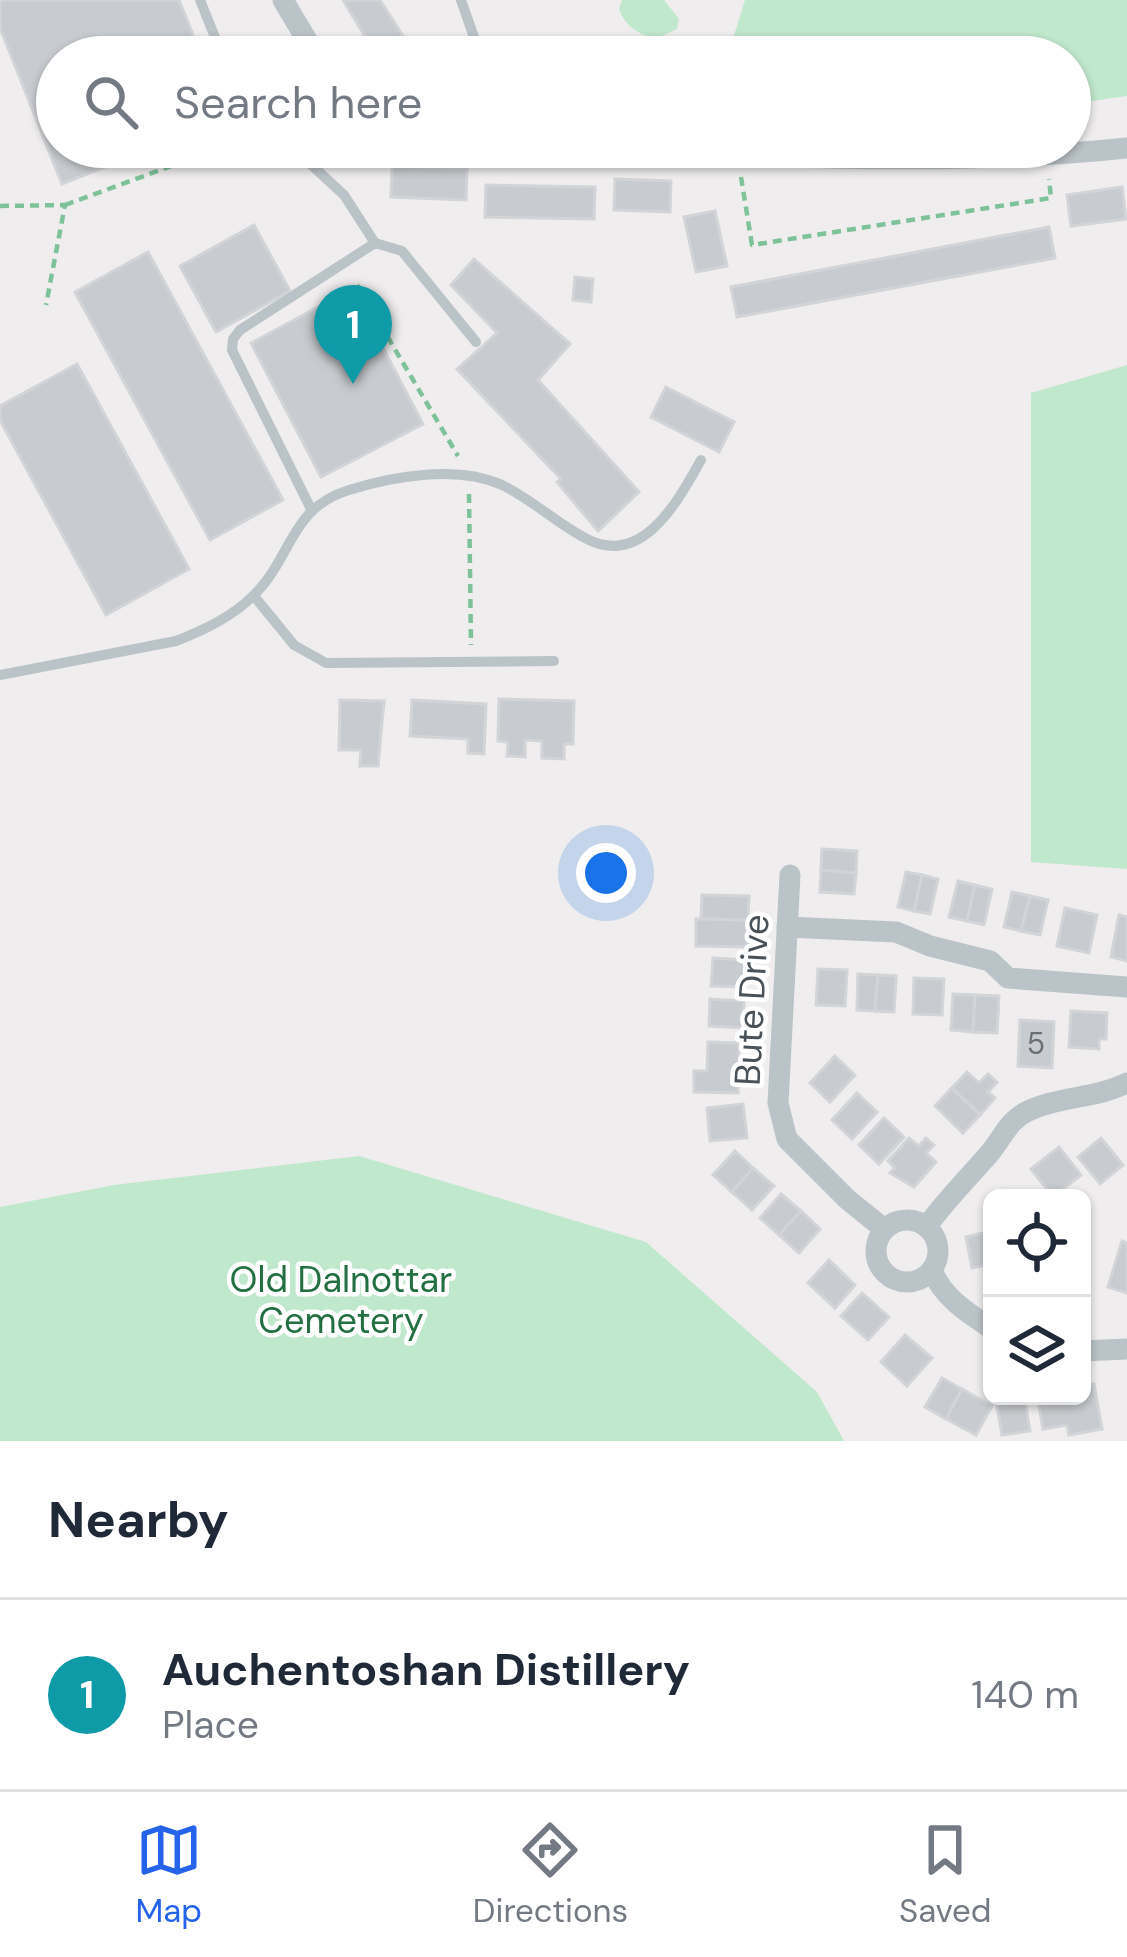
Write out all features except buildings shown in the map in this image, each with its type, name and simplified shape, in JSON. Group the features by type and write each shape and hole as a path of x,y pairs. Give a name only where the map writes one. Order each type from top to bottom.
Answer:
{"street":[{"path":"283,0 304,36"},
{"path":"1091,151 1127,148"},
{"name":"Bute Drive","path":"790,875 778,1103 787,1139 884,1229"},
{"path":"787,927 896,932 990,961 1008,978 1127,987"},
{"path":"927,1226 1008,1125 1024,1112 1095,1096 1127,1083"},
{"path":"910,1220 927,1226 938,1242 932,1270 905,1282 886,1275 876,1258 884,1229 910,1220"},
{"path":"932,1270 938,1286 983,1322"},
{"path":"1091,1351 1127,1349"}],"lane":[{"path":"200,0 215,36"},
{"path":"461,0 474,36"},
{"path":"315,168 344,195 375,243 402,251 476,341"},
{"path":"310,507 232,350 233,339 375,243"},
{"path":"0,675 201,632 254,596 310,507 346,490 393,480 469,475 501,484 591,542 624,543 648,535 673,508 701,460"},
{"path":"254,596 294,645 326,664 554,661"}],"path":[{"path":"0,206 64,205 166,168"},
{"path":"739,168 752,245 1052,198 1047,168"},
{"path":"46,304 64,205"}],"green space":[{"path":"622,0 664,0 679,19 677,29 648,36 629,25 619,9"},
{"path":"745,0 1127,0 1127,96 1091,101 1091,36 734,36"},
{"path":"1127,365 1127,869 1031,862 1031,393"},
{"name":"Old Dalnottar Cemetery","path":"359,1156 646,1242 817,1392 844,1441 0,1441 0,1207 114,1185"}],"place":[{"name":"Auchentoshan Distillery","path":"353,384"}]}
